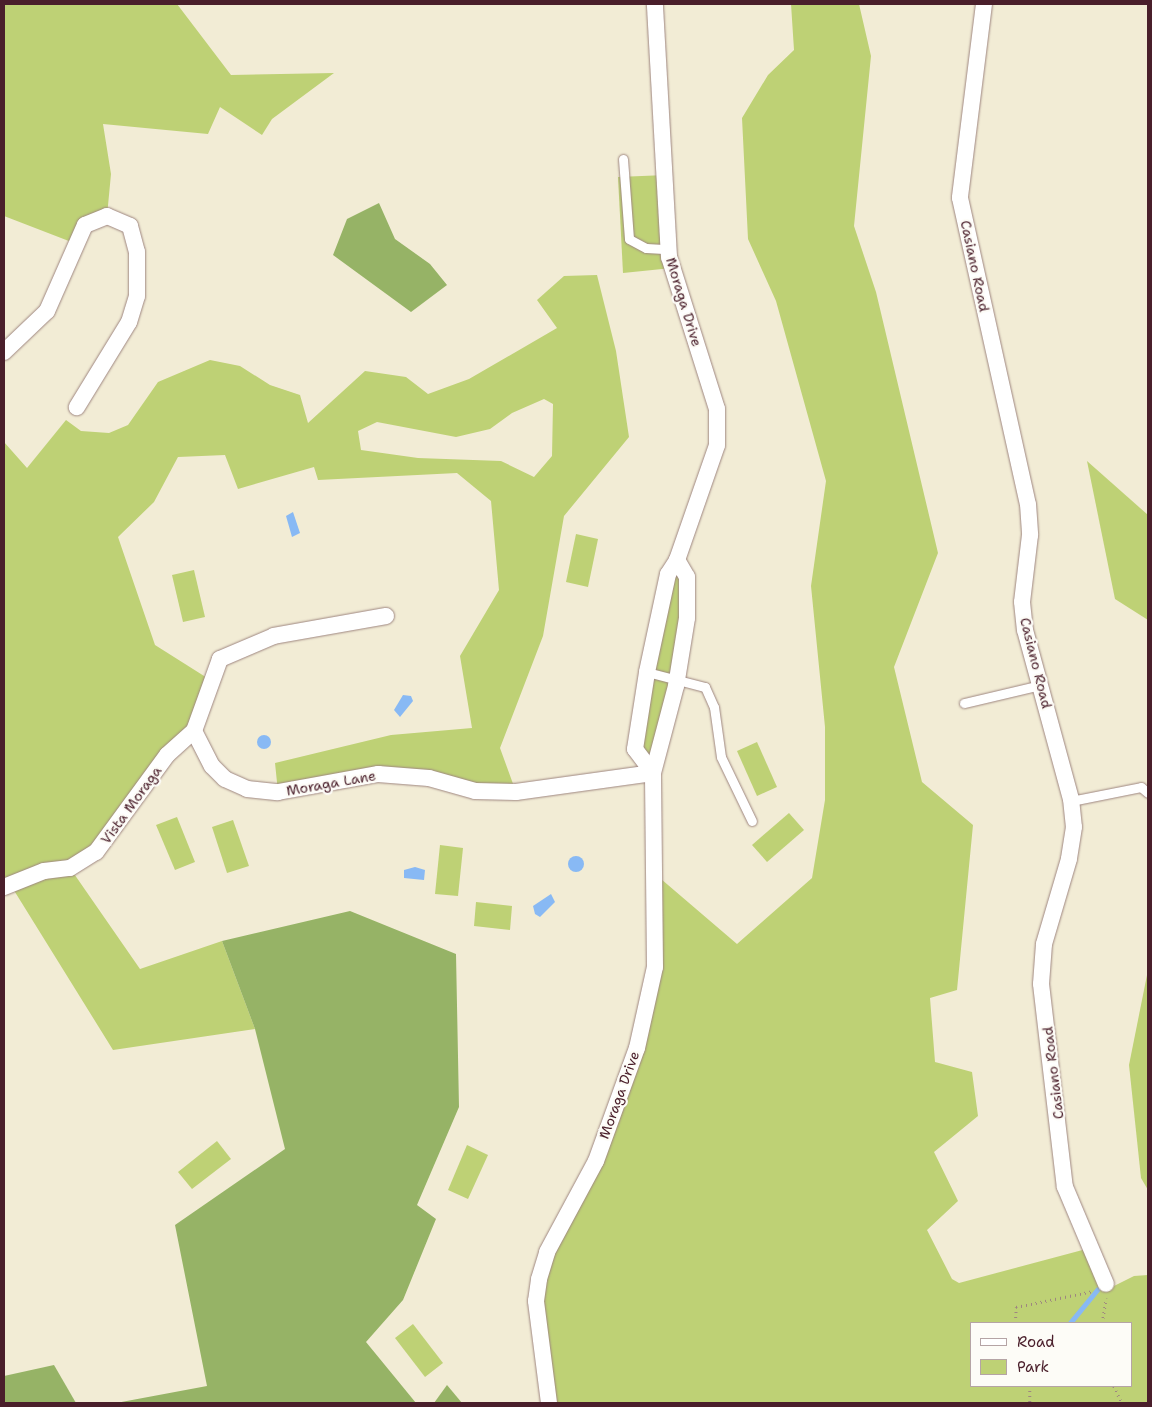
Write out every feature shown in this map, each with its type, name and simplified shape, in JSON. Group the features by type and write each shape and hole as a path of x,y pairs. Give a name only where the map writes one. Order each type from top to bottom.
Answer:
{"street":[{"name":"Moraga Drive","path":"652,773 635,749 647,672 668,574 677,560 717,445 717,409 668,249 655,4"},
{"name":"Casiano Road","path":"984,4 960,198 1028,504 1030,535 1022,602 1040,684 1071,801 1074,827 1069,860 1044,944 1041,984 1065,1187 1106,1287"},
{"path":"4,352 47,311 86,225 107,216 130,226 137,252 137,296 129,322 77,407"},
{"name":"Moraga Drive","path":"549,1403 536,1301 539,1279 547,1252 596,1161 637,1048 656,967 652,773 678,678 687,577 677,560"},
{"path":"194,731 220,659 274,636 386,616"},
{"name":"Moraga Lane","path":"194,731 225,779 262,791 278,792 378,774 429,778 475,791 516,792 652,773"},
{"name":"Vista Moraga","path":"4,886 44,871 70,868 96,852 167,755 194,731"}],"lane":[{"path":"623,159 630,240 646,248 668,249"},
{"path":"647,672 678,678 705,688 714,707 721,757 752,821"},
{"path":"964,703 1040,684"},
{"path":"1071,801 1141,787 1148,793"}],"path":[{"path":"1015,1322 1016,1307 1033,1301 1088,1294 1097,1288 1106,1287 1102,1322"},
{"path":"1030,1387 1030,1403"},
{"path":"1114,1387 1122,1403"}],"green space":[{"path":"4,4 177,4 231,75 334,73 272,119 262,135 220,107 208,134 103,124 111,174 107,216 74,243 4,216"},
{"path":"791,4 859,4 871,56 854,226 876,292 938,553 894,667 922,782 973,825 957,990 930,998 935,1062 972,1072 978,1116 934,1152 958,1201 927,1230 952,1279 959,1283 1090,1248 1114,1286 1134,1276 1148,1275 1148,1403 549,1403 539,1279 596,1161 655,967 654,873 737,944 812,878 825,800 825,727 811,586 826,481 776,301 748,239 742,118 768,75 794,50"},
{"path":"666,175 672,268 623,273 618,177"},
{"path":"379,203 395,239 430,264 447,285 411,312 333,255 347,219"},
{"path":"597,275 616,351 629,437 564,516 543,636 500,748 516,792 378,774 278,792 275,763 391,735 472,728 460,656 499,590 491,501 457,473 318,480 314,467 238,489 225,455 178,457 154,502 118,537 155,645 212,681 194,731 113,831 70,868 140,969 222,941 255,1029 113,1050 10,884 4,887 4,442 27,468 66,420 81,431 109,433 128,425 158,382 210,360 240,366 270,385 300,395 308,423 365,371 406,377 428,394 469,379 557,328 537,300 564,276","holes":["544,399 553,404 552,456 534,477 501,461 418,458 361,450 358,431 377,422 456,437 490,429 512,413"]},
{"path":"1087,461 1148,515 1148,620 1115,599"},
{"path":"576,534 598,539 588,587 566,582"},
{"path":"194,570 205,617 183,622 172,575"},
{"path":"668,574 687,577 653,773 635,749"},
{"path":"757,742 777,787 757,796 737,751"},
{"path":"789,813 804,830 767,862 752,845"},
{"path":"177,817 195,862 175,870 156,825"},
{"path":"233,820 249,866 227,873 212,827"},
{"path":"440,845 463,848 458,896 435,894"},
{"path":"476,902 512,906 510,930 474,926"},
{"path":"350,911 456,954 459,1107 417,1205 436,1219 403,1300 366,1342 416,1403 116,1403 207,1386 175,1225 285,1149 255,1029 222,941"},
{"path":"1148,970 1148,1190 1141,1178 1129,1065"},
{"path":"217,1141 231,1159 192,1189 178,1172"},
{"path":"467,1145 488,1155 468,1199 448,1190"},
{"path":"413,1324 443,1363 425,1377 395,1338"},
{"path":"54,1365 76,1403 4,1403 4,1376"},
{"path":"447,1385 462,1403 434,1403"}],"water":[{"path":"293,512 300,533 292,537 286,516"},
{"path":"403,695 411,696 413,701 400,717 394,710"},
{"path":"261,735 267,735 271,742 267,749 261,749 257,745 257,739"},
{"path":"573,856 579,856 584,861 582,870 573,872 568,867 568,861"},
{"path":"415,867 425,870 424,880 404,878 404,870"},
{"path":"551,894 555,902 540,917 535,914 533,906"}],"waterway":[{"path":"1071,1322 1097,1290"}]}
